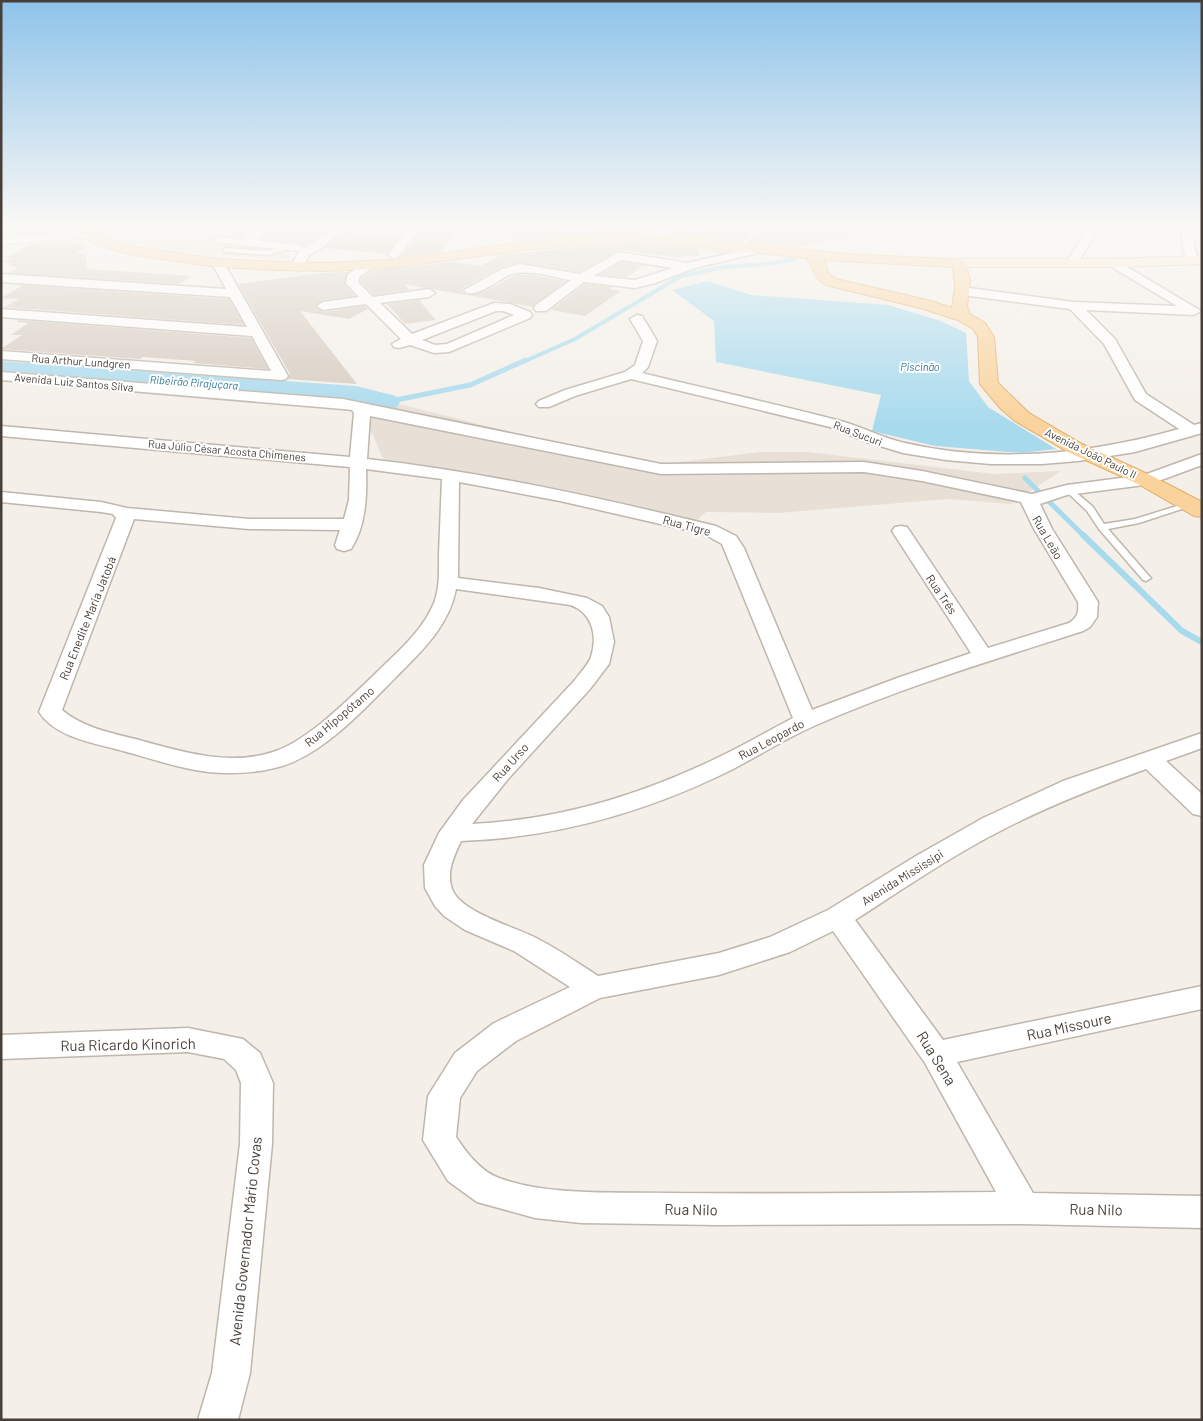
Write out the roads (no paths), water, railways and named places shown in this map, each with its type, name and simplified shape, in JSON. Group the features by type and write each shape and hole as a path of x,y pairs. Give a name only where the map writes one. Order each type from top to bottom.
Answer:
{"main road":[{"name":"Avenida João Paulo II","path":"875,292 924,304 961,304 986,337 989,384 1022,417 1059,439 1138,477 1196,508"},
{"path":"961,292 961,304"}],"street":[{"path":"223,292 234,293 256,332"},
{"path":"361,292 404,342 434,349 449,348 525,315 505,307 494,306 404,342"},
{"path":"541,308 562,292"},
{"path":"1162,292 1198,314"},
{"path":"323,306 430,293"},
{"path":"961,304 1074,306 1198,314"},
{"path":"1074,306 1110,342 1140,397 1168,416 1197,429"},
{"path":"1,313 256,332"},
{"path":"544,404 570,393 630,375 641,367 650,341 637,319"},
{"name":"Rua Arthur Lundgren","path":"1,355 281,376 256,332"},
{"name":"Rua Sucuri","path":"630,375 835,424 887,444 926,453 1000,459 1097,458 1197,429"},
{"name":"Avenida Luiz Santos Silva","path":"1,376 351,405 360,409 662,469 864,467 922,476 1033,499"},
{"path":"344,545 352,525 358,500 358,462 362,419 360,409"},
{"name":"Rua Júlio César Acosta Chimenes","path":"1,430 358,462 451,475"},
{"name":"Rua Leão","path":"1085,622 1090,614 1088,602 1030,505 1033,499 1138,477 1202,459"},
{"name":"Rua Hipopótamo","path":"50,712 64,724 95,736 189,761 229,766 254,764 284,757 312,741 360,701 399,662 429,630 444,602 448,582 451,475"},
{"name":"Rua Tigre","path":"451,475 690,524 710,530 729,540 735,548 805,721"},
{"path":"1,497 101,507 118,510 124,518 249,524 352,525"},
{"name":"Rua Enedite Maria Jatobá","path":"50,712 124,518"},
{"name":"Rua Três","path":"901,531 984,657"},
{"name":"Rua Urso","path":"448,582 534,593 582,602 594,610 604,633 599,663 565,703 497,774 452,833 439,856 434,873 437,886 444,900 456,911 480,925 522,943 594,988"},
{"name":"Rua Leopardo","path":"452,833 520,828 617,808 687,781 758,747 805,721 884,690 1076,627 1085,622"},
{"name":"Avenida Mississipi","path":"594,988 719,964 780,945 838,917 925,862 992,824 1072,788 1202,740"},
{"path":"1150,759 1202,808"},
{"name":"Rua Sena","path":"838,917 936,1054 1022,1208"},
{"name":"Rua Nilo","path":"594,988 505,1032 466,1062 444,1096 439,1140 460,1170 489,1191 535,1202 581,1207 719,1209 1022,1208 1202,1212"},
{"name":"Rua Missoure","path":"936,1054 1202,998"},
{"name":"Rua Ricardo Kinorich","path":"1,1048 188,1040 232,1048 249,1062"},
{"name":"Avenida Governador Mário Covas","path":"218,1420 231,1373 256,1144 257,1083 249,1062"}],"lane":[{"path":"1071,491 1090,509 1102,527 1146,578"},
{"path":"1102,527 1196,508"}],"water":[{"name":"Piscinão","path":"675,292 743,292 751,295 888,305 941,321 966,333 969,381 988,407 1056,449 1021,453 935,446 872,431 881,395 716,362 714,321"}],"waterway":[{"path":"523,362 575,339 654,292"},
{"path":"386,402 470,385 526,360"},
{"name":"Ribeirão Pirajuçara","path":"1,369 356,394 386,402"},
{"path":"1025,478 1084,536"},
{"path":"1083,535 1182,631 1202,642"}]}
